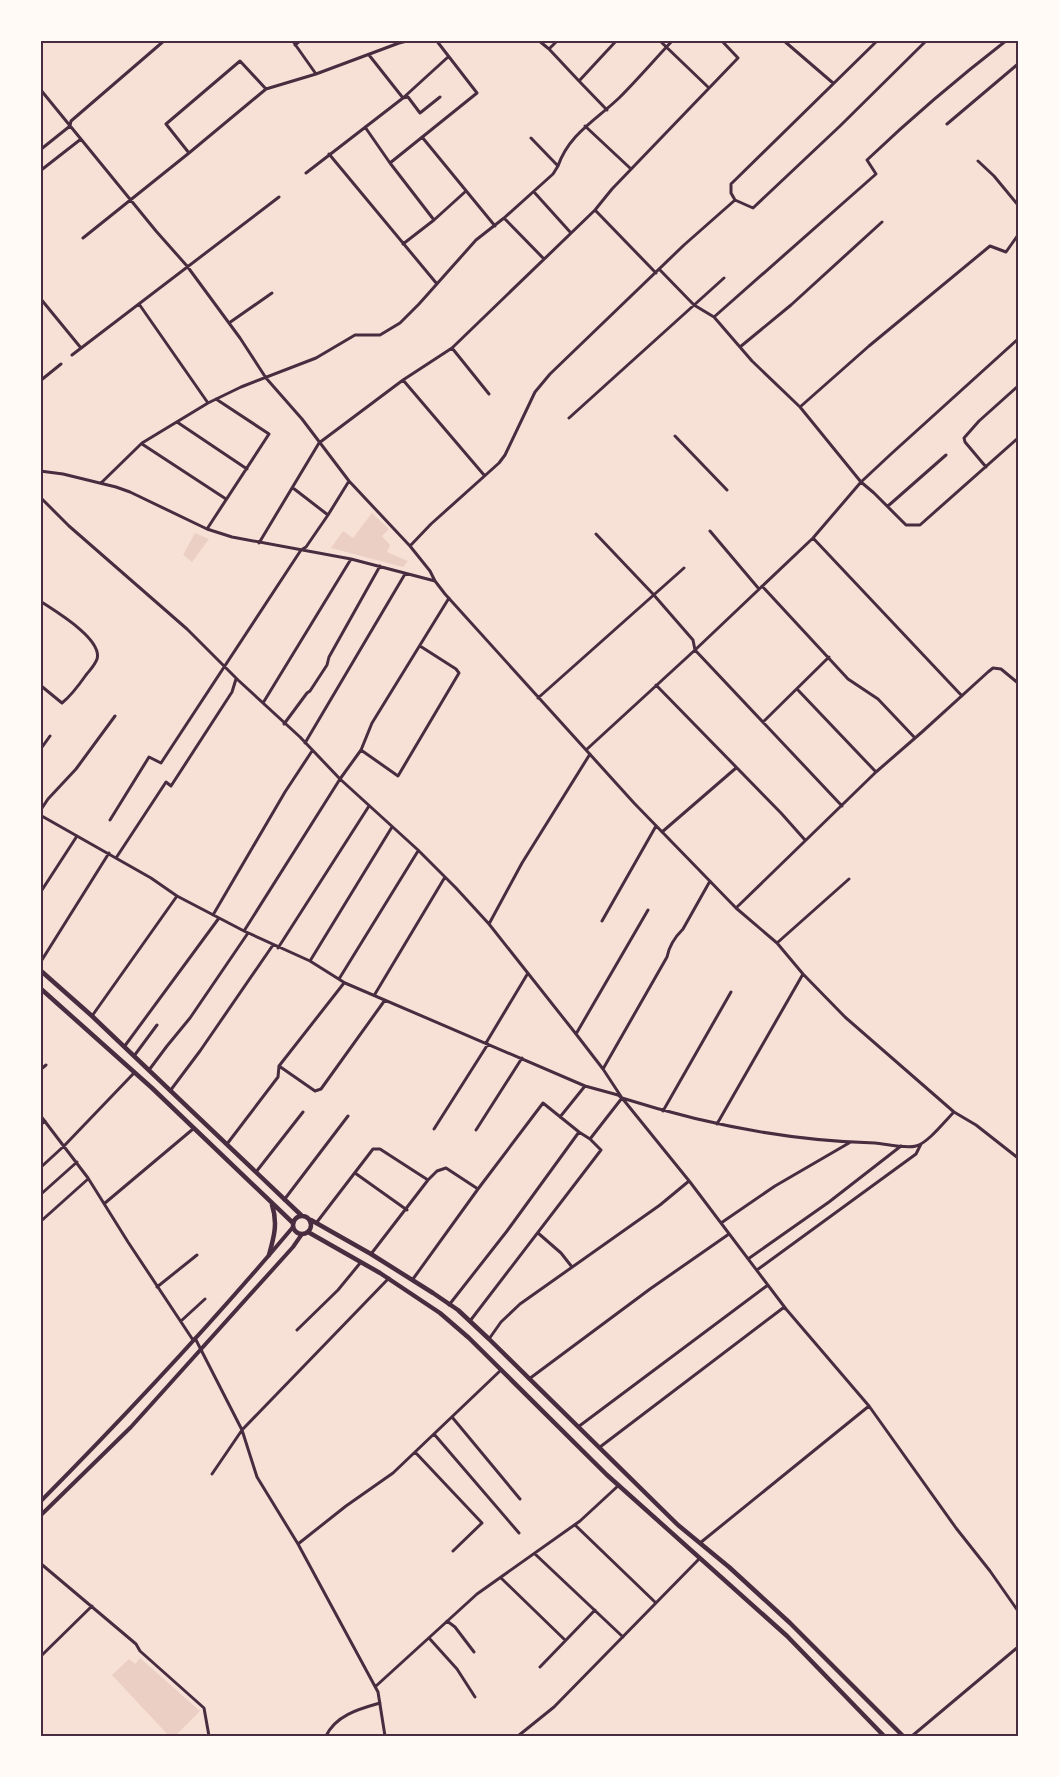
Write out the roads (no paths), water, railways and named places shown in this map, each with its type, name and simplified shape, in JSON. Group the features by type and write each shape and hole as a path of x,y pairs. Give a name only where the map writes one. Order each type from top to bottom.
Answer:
{"highway":[{"path":"40,970 92,1016 301,1215 307,1216 313,1222 371,1254 470,1321 678,1525 790,1623 903,1737"},
{"path":"40,988 135,1072 271,1203 293,1225 296,1232 302,1234 308,1232 313,1222"},
{"path":"269,1255 276,1229 276,1217 271,1203"},
{"path":"293,1225 295,1218 301,1215"},
{"path":"308,1232 389,1278 440,1312 619,1485 787,1636 884,1737"}],"main road":[{"path":"40,1502 134,1407 293,1225"},
{"path":"40,1516 131,1427 293,1247 302,1234"}],"street":[{"path":"40,150 70,126 71,121 165,40"},
{"path":"292,40 316,74"},
{"path":"295,45 301,40"},
{"path":"83,238 266,89 316,74 399,42 411,40"},
{"path":"390,163 477,93 436,40"},
{"path":"538,40 607,110"},
{"path":"549,49 558,40"},
{"path":"579,81 617,40"},
{"path":"659,40 709,88"},
{"path":"101,483 142,443 215,399 316,358 355,334 380,335 400,323 476,240 554,174 567,147 585,126 607,110 673,40"},
{"path":"258,543 320,443 403,380 452,348 595,210 738,58 721,40"},
{"path":"783,40 833,83"},
{"path":"878,40 731,184 731,193 735,200 753,208 927,40"},
{"path":"714,317 876,174 867,160 1006,40"},
{"path":"369,55 403,98"},
{"path":"306,172 403,98 448,57"},
{"path":"189,153 166,124 240,61 266,89"},
{"path":"947,124 1018,64"},
{"path":"40,89 156,231 188,266 266,378 302,419 349,481 410,546 445,594 634,803 736,908 777,942 803,974 845,1017 954,1112 976,1125 1018,1158"},
{"path":"403,98 408,97 420,113 440,97"},
{"path":"585,126 632,169"},
{"path":"365,127 434,220"},
{"path":"422,137 495,226"},
{"path":"531,138 558,166"},
{"path":"40,171 81,139"},
{"path":"329,154 437,284"},
{"path":"978,161 1018,205"},
{"path":"403,244 466,191"},
{"path":"534,192 571,233"},
{"path":"72,355 279,197"},
{"path":"410,546 505,455 535,392 542,383 684,245 735,200"},
{"path":"595,210 656,273"},
{"path":"504,218 544,259"},
{"path":"740,347 791,305 882,222"},
{"path":"800,407 869,346 990,246 1006,252 1018,235"},
{"path":"660,270 694,305 714,317 740,347 800,407 861,482 906,525 920,525 987,468 1018,438"},
{"path":"569,418 724,278"},
{"path":"229,323 272,293"},
{"path":"40,298 81,348"},
{"path":"139,304 208,403"},
{"path":"586,750 813,538 861,482 1018,339"},
{"path":"452,348 489,394"},
{"path":"40,381 61,364"},
{"path":"403,380 485,476"},
{"path":"987,468 964,438 979,421 1018,386"},
{"path":"207,529 269,434 215,399"},
{"path":"177,422 247,469"},
{"path":"675,436 727,490"},
{"path":"142,443 226,499"},
{"path":"888,506 946,455"},
{"path":"40,471 101,483 130,492 207,529 232,537 351,559 435,581"},
{"path":"110,820 149,757 161,763 349,481"},
{"path":"293,488 328,515"},
{"path":"40,497 69,526 187,629 340,779 418,850 489,924 786,1308 870,1406 1018,1611"},
{"path":"710,531 849,679 878,699 915,738"},
{"path":"596,534 693,640 695,650 842,806"},
{"path":"813,538 962,696"},
{"path":"263,703 351,559"},
{"path":"284,724 310,692 327,665 329,657 380,566"},
{"path":"538,698 684,568"},
{"path":"305,743 405,574"},
{"path":"149,1070 190,1018 246,932 340,779 361,750 372,723 449,598"},
{"path":"40,601 87,634 98,652 94,665 73,694 62,703 40,685"},
{"path":"361,750 398,777 459,673 420,646"},
{"path":"763,722 829,657"},
{"path":"736,908 876,772 993,668 1001,669 1018,683"},
{"path":"116,858 166,782 171,786 232,692 236,678"},
{"path":"656,685 806,840"},
{"path":"797,689 876,772"},
{"path":"40,811 76,769 115,716"},
{"path":"40,750 50,736"},
{"path":"213,915 285,792 312,751"},
{"path":"489,924 522,863 590,754"},
{"path":"663,832 737,768"},
{"path":"278,948 369,806"},
{"path":"40,815 109,853 177,896 278,948 310,961 345,982 585,1086 663,1111 752,1131 849,1143 916,1146 922,1143"},
{"path":"602,921 656,825"},
{"path":"310,961 392,827"},
{"path":"40,893 77,836"},
{"path":"339,979 418,850"},
{"path":"40,963 109,853"},
{"path":"375,994 445,877"},
{"path":"777,942 849,879"},
{"path":"603,1069 667,957 669,949 710,881"},
{"path":"92,1016 177,896"},
{"path":"576,1034 648,910"},
{"path":"124,1047 219,918"},
{"path":"170,1090 274,945"},
{"path":"434,1129 528,973"},
{"path":"717,1124 803,974"},
{"path":"226,1145 278,1077 279,1066 345,982"},
{"path":"663,1111 731,992"},
{"path":"279,1066 315,1091 321,1089 385,999"},
{"path":"134,1056 157,1024"},
{"path":"476,1130 522,1058"},
{"path":"40,1070 46,1065"},
{"path":"40,1168 135,1072"},
{"path":"560,1117 585,1086"},
{"path":"590,1139 622,1098"},
{"path":"412,1281 543,1103 601,1150 470,1321"},
{"path":"255,1173 303,1112"},
{"path":"757,1270 916,1154 922,1143 954,1112"},
{"path":"40,1115 88,1178 157,1287 200,1348 242,1430 258,1477 298,1544 378,1692 386,1737"},
{"path":"284,1200 348,1116"},
{"path":"40,1125 45,1121"},
{"path":"105,1203 193,1130"},
{"path":"449,1305 579,1132"},
{"path":"721,1223 775,1186 849,1143"},
{"path":"748,1259 829,1202 903,1145"},
{"path":"313,1222 373,1149 380,1149 428,1180"},
{"path":"40,1195 76,1162"},
{"path":"371,1254 437,1171 446,1168 478,1189"},
{"path":"355,1173 406,1209"},
{"path":"40,1222 88,1178"},
{"path":"489,1339 511,1312 660,1205 689,1181"},
{"path":"537,1233 561,1253 572,1267"},
{"path":"529,1379 650,1289 729,1234"},
{"path":"157,1287 197,1255"},
{"path":"297,1330 338,1290 361,1262"},
{"path":"212,1474 242,1430 389,1278"},
{"path":"578,1427 768,1285"},
{"path":"181,1321 205,1299"},
{"path":"598,1448 786,1308"},
{"path":"298,1544 393,1473 501,1370"},
{"path":"700,1543 870,1406"},
{"path":"452,1417 520,1499"},
{"path":"434,1434 519,1533"},
{"path":"415,1452 482,1522 453,1551"},
{"path":"375,1687 477,1594 574,1525 619,1485"},
{"path":"574,1525 656,1603"},
{"path":"535,1554 623,1637"},
{"path":"518,1737 554,1707 700,1558"},
{"path":"40,1563 136,1644 140,1651 204,1708 209,1737"},
{"path":"501,1578 565,1640"},
{"path":"40,1657 92,1606"},
{"path":"540,1667 595,1610"},
{"path":"447,1621 455,1627 474,1652"},
{"path":"429,1638 457,1669 475,1697"},
{"path":"912,1737 1018,1647"},
{"path":"326,1737 340,1719 360,1709 380,1703"}]}
